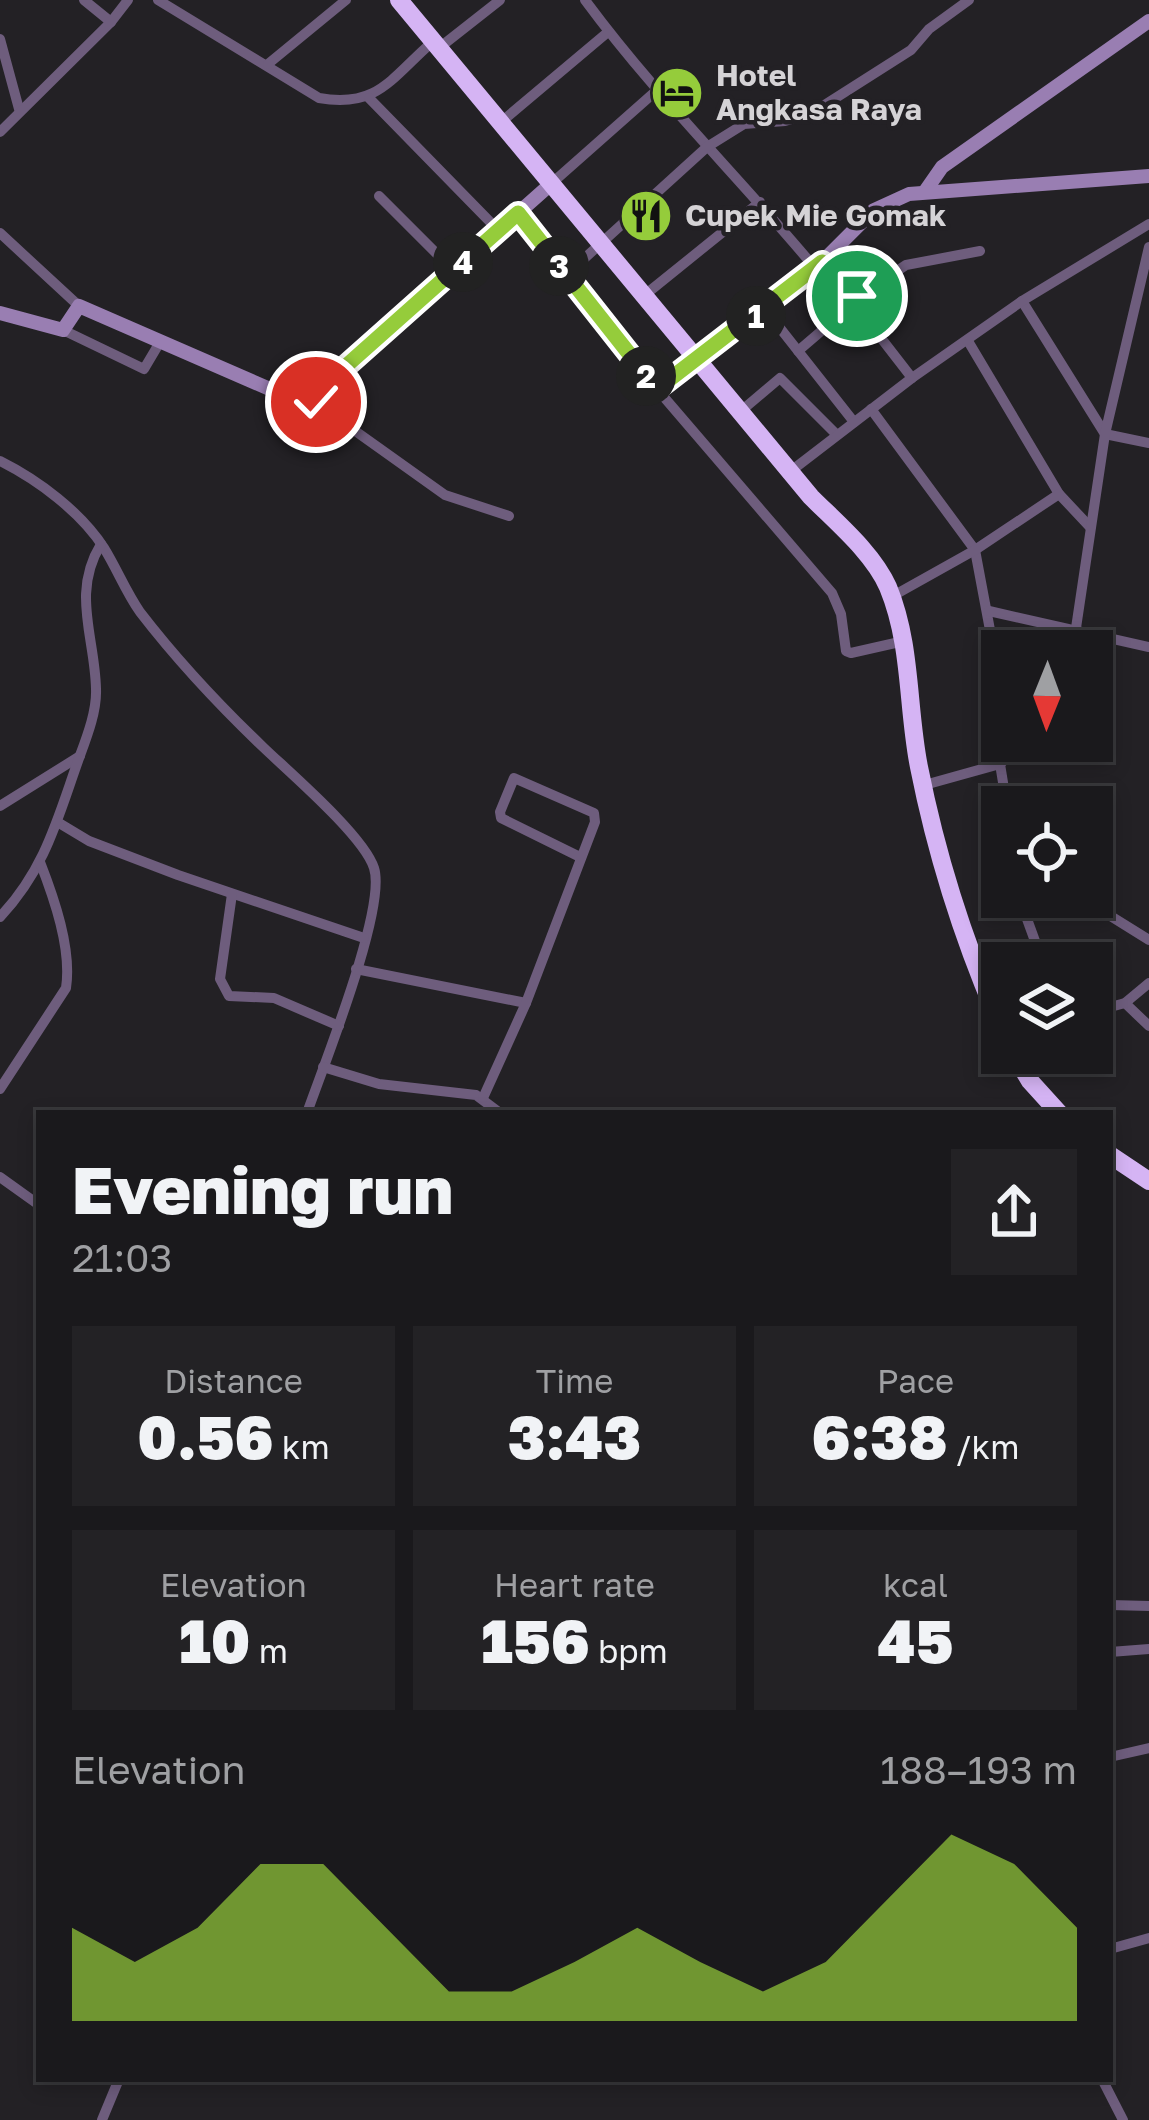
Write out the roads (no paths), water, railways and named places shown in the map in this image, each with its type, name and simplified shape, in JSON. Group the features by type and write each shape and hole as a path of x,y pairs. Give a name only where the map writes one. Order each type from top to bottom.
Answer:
{"highway":[{"path":"396,0 879,577 902,641"},
{"path":"434,47 550,184"},
{"path":"600,243 789,473 872,563 891,597 902,641 922,790 962,932 981,978"},
{"path":"1026,1074 1056,1110"},
{"path":"1113,1157 1149,1181"}],"street":[{"path":"84,0 111,22"},
{"path":"0,132 128,0"},
{"path":"158,0 319,98 369,98 500,0"},
{"path":"268,64 346,0"},
{"path":"585,0 656,92 853,302 912,377"},
{"path":"566,276 707,147 744,124 812,113 911,50 929,29 969,0"},
{"path":"926,190 942,167 1149,21"},
{"path":"501,122 608,32"},
{"path":"0,39 19,110"},
{"path":"0,233 79,306 279,393 302,393 328,382 656,92"},
{"path":"369,98 498,230"},
{"path":"942,167 949,182 959,187"},
{"path":"657,389 765,309 874,210 909,194 1149,176"},
{"path":"379,196 454,271"},
{"path":"646,294 760,202"},
{"path":"518,213 657,389 832,593 841,614 846,651 902,641"},
{"path":"789,473 912,377 1022,301 1149,224"},
{"path":"1076,628 1105,434 1148,250 1130,238"},
{"path":"798,351 853,302 906,265 980,251"},
{"path":"1022,301 1105,434 1149,443"},
{"path":"63,330 79,306"},
{"path":"765,309 854,422"},
{"path":"0,313 63,330 144,369 160,342"},
{"path":"968,340 1060,494 1090,527"},
{"path":"741,411 783,379 837,435"},
{"path":"302,393 445,495 509,516"},
{"path":"871,409 975,550 992,630"},
{"path":"0,460 46,490 101,544 139,610 222,708 371,860 375,891 364,938 308,1110"},
{"path":"891,597 1060,494"},
{"path":"0,917 28,884 59,823 97,694 85,627 86,577 101,544"},
{"path":"989,611 1149,647"},
{"path":"0,806 80,756"},
{"path":"922,790 1000,764 1004,786"},
{"path":"483,1098 526,1003 595,822 594,813 514,778 501,818 580,857"},
{"path":"59,823 89,841 364,938"},
{"path":"0,1089 66,988 60,932 40,862"},
{"path":"232,894 222,991 229,996 274,998 339,1026"},
{"path":"1113,918 1149,940"},
{"path":"356,969 526,1003"},
{"path":"1113,1006 1125,1003 1149,982"},
{"path":"1125,1003 1149,1026"},
{"path":"323,1067 379,1084 483,1098 497,1110"},
{"path":"0,1177 36,1203"},
{"path":"1113,1605 1149,1606"},
{"path":"1113,1652 1149,1648"},
{"path":"1113,1756 1149,1748"},
{"path":"1113,1947 1149,1938"},
{"path":"102,2120 118,2082"},
{"path":"1104,2082 1123,2120"}],"place":[{"name":"Hotel Angkasa Raya","path":"677,93"},
{"name":"Cupek Mie Gomak","path":"646,216"}]}
